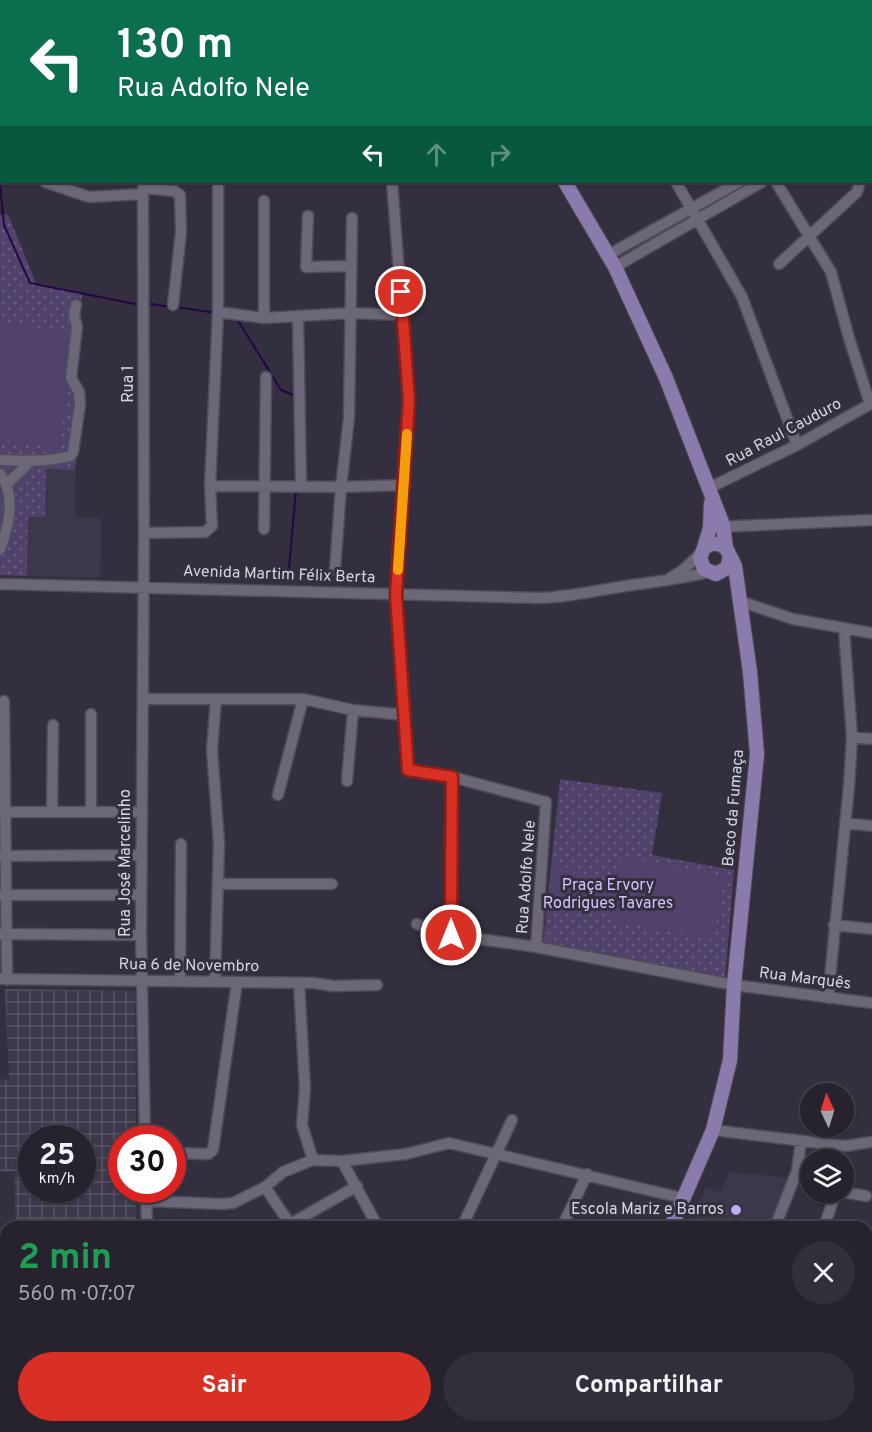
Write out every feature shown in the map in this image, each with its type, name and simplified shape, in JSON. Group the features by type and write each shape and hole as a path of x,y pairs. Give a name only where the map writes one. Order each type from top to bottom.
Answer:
{"main road":[{"path":"566,183 611,261 666,378 710,490 717,527 728,552 729,564 714,572"},
{"path":"717,527 702,551 701,565 728,579 741,600"},
{"path":"702,551 714,544 728,552"},
{"name":"Beco da Fumaça","path":"673,1221 713,1130 730,1060 734,985 757,754 741,600 735,566 728,552"}],"street":[{"path":"48,183 89,197 144,188 174,191 180,195 181,232 173,305"},
{"path":"144,533 205,532 212,526 210,486 218,312 218,183"},
{"name":"Rua Adolfo Nele","path":"392,183 409,400 396,595 408,770 452,777 546,802 536,947"},
{"path":"677,183 742,297 797,445"},
{"path":"611,261 737,183"},
{"path":"611,261 699,220 760,183"},
{"path":"777,183 831,272 849,338 871,403"},
{"path":"779,264 857,192 860,183"},
{"name":"Rua 1","path":"143,587 144,188"},
{"path":"264,201 264,318"},
{"path":"308,216 306,267 351,266"},
{"path":"335,570 349,418 352,218"},
{"path":"0,460 30,462 64,458 74,452 80,404 79,392 71,378 77,327 74,315 76,305"},
{"path":"218,312 264,318 351,313 403,315"},
{"path":"298,316 301,486"},
{"path":"264,529 266,377"},
{"name":"Rua Raul Cauduro","path":"710,490 871,403"},
{"path":"7,484 30,462"},
{"path":"0,474 7,484 10,504 8,529 0,549"},
{"path":"210,486 405,485"},
{"path":"717,527 872,520"},
{"name":"Avenida Martim Félix Berta","path":"663,582 683,570 702,551"},
{"name":"Avenida Martim Félix Berta","path":"0,584 541,598 574,596 714,572"},
{"name":"Rua José Marcelinho","path":"143,587 141,935 145,1125"},
{"path":"741,600 793,619 872,633"},
{"path":"828,998 852,737 844,628"},
{"path":"143,699 303,699 353,710 405,715"},
{"path":"215,981 219,843 212,750 216,699"},
{"path":"278,795 303,699"},
{"path":"3,980 4,701"},
{"path":"347,781 353,710"},
{"path":"91,714 91,811"},
{"path":"52,811 53,725"},
{"path":"852,737 872,739"},
{"path":"451,935 452,777"},
{"path":"3,812 141,812"},
{"path":"845,823 872,826"},
{"path":"180,980 181,844"},
{"path":"3,856 141,855"},
{"path":"219,885 332,884"},
{"path":"3,895 141,895"},
{"name":"Rua Marquês","path":"417,924 451,935 536,947 734,985 872,1003"},
{"path":"834,925 872,929"},
{"path":"3,934 141,935"},
{"name":"Rua 6 de Novembro","path":"3,980 180,980 333,986 377,985"},
{"path":"186,1153 208,1154 213,1150 237,982"},
{"path":"299,983 305,1088 302,1125 313,1160"},
{"path":"465,1221 512,1120"},
{"path":"713,1130 846,1146 872,1142"},
{"path":"776,1221 797,1171 801,1141"},
{"path":"186,1203 233,1203 265,1187 283,1172 313,1160 342,1161 406,1154 449,1143 682,1198"},
{"path":"342,1161 375,1221"},
{"path":"565,1221 587,1174"},
{"path":"298,1221 357,1186"},
{"path":"265,1187 286,1221"},
{"path":"854,1194 866,1196"},
{"path":"146,1203 147,1221"},
{"path":"826,1221 832,1203"}],"shaded area":[{"path":"46,469 75,470 76,517 101,518 100,578 27,576 28,516 45,516"},
{"path":"5,989 135,991 136,1125 108,1125 108,1203 136,1203 136,1221 16,1221 14,1172 0,1172 0,1080 9,1079"},
{"name":"Escola Mariz e Barros","path":"730,1172 790,1178 772,1221 691,1221 706,1187 720,1193"}],"green space":[{"path":"8,214 36,283 82,293 77,377 83,393 75,470 46,469 45,517 28,517 27,576 0,575 0,215"},
{"path":"2,322 76,333 59,449 0,440"},
{"name":"Praça Ervory Rodrigues Tavares","path":"560,779 662,793 652,855 734,870 725,979 543,944"},
{"path":"622,857 725,876 713,939 610,920"},
{"path":"553,866 574,868 570,907 550,905"}],"waterway":[{"path":"0,185 4,225 30,283 135,304"},
{"path":"151,304 171,307"},
{"path":"177,307 216,313"},
{"path":"237,319 281,390 296,396"},
{"path":"288,580 296,490"}],"slow traffic":[{"path":"398,570 407,434"}],"place":[{"name":"Escola Mariz e Barros","path":"736,1210"}],"route":[{"path":"401,292 409,400 396,595 408,770 452,777 451,935"}]}
